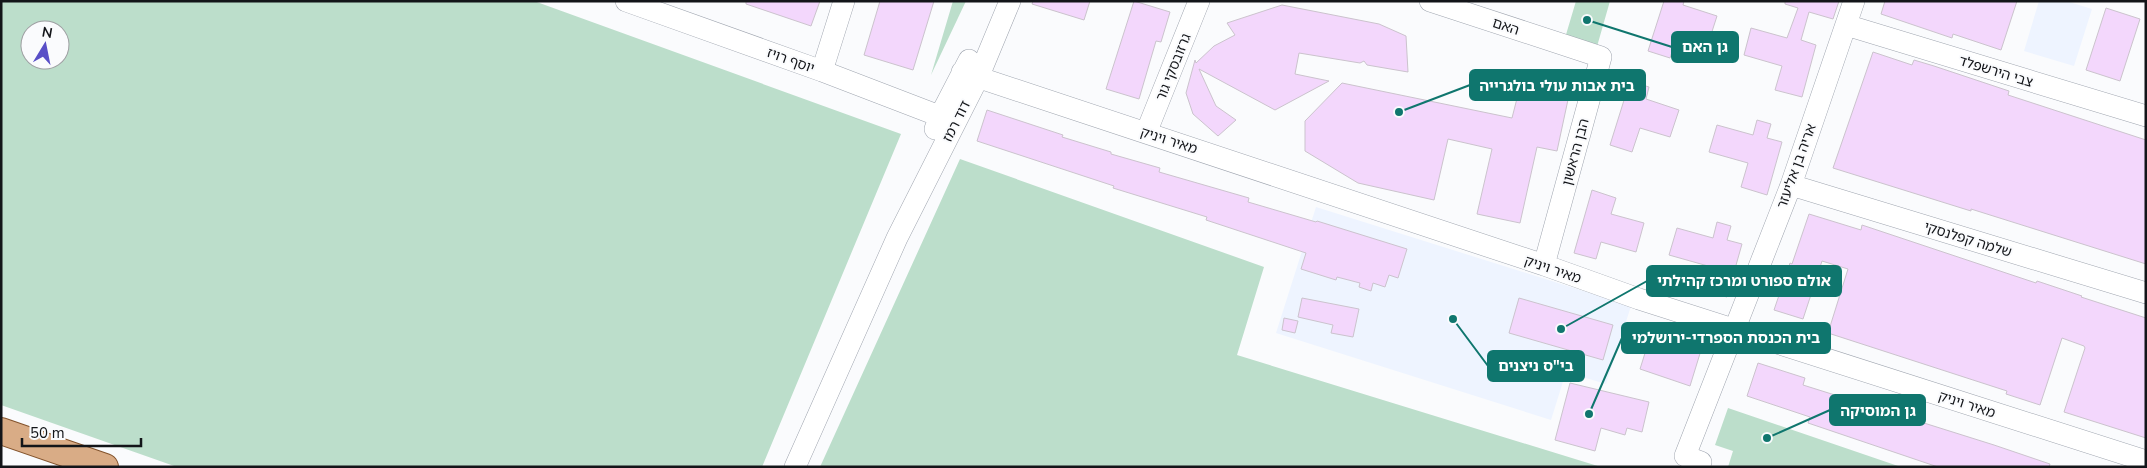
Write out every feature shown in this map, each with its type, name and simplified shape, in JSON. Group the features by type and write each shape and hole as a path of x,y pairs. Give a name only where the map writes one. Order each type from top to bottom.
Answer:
{"main road":[{"path":"1,431 105,467"}],"street":[{"name":"יוסף רויז","path":"626,1 822,71 948,119"},
{"path":"822,71 844,1"},
{"name":"דוד רמז","path":"970,75 1002,1"},
{"name":"דוד רמז","path":"795,467 898,238 948,119 1010,1"},
{"name":"גרזובסקי גור","path":"1146,133 1199,1"},
{"name":"האם","path":"1430,1 1574,48"},
{"name":"אריה בן אליעזר","path":"1701,462 1685,456 1733,328 1791,185 1854,1"},
{"name":"צבי הירשפלד","path":"1846,25 2146,116"},
{"name":"הבן הראשון","path":"1544,265 1601,57 1574,48"},
{"name":"מאיר ויניק","path":"970,75 1544,265 1639,299 2146,461"},
{"name":"שלמה קפלנסקי","path":"1791,185 2146,293"}],"shaded area":[{"path":"2039,1 2066,1 2092,9 2074,66 2024,51"},
{"path":"1316,207 1631,306 1606,384 1566,372 1551,420 1276,333"}],"green space":[{"path":"1,1 534,1 901,134 762,467 177,467 1,405"},
{"path":"953,1 966,1 931,75"},
{"path":"1576,1 1610,1 1596,50 1565,38"},
{"path":"960,159 1264,267 1237,355 1601,467 820,467"},
{"path":"1728,408 1901,467 1728,467 1733,451 1715,445"}],"building":[{"path":"746,1 820,1 811,26 746,4"},
{"path":"880,1 934,1 913,70 864,55"},
{"path":"1033,1 1090,1 1084,20 1032,4"},
{"path":"1134,1 1170,12 1161,42 1156,41 1139,99 1106,89"},
{"path":"1664,1 1684,1 1683,5 1717,16 1708,44 1678,34 1670,58 1648,51"},
{"path":"1785,1 1839,1 1833,19 1809,12 1801,40 1816,45 1802,97 1775,90 1782,66 1744,55 1751,28 1787,38 1798,8 1785,4"},
{"path":"1885,1 2017,1 2001,50 1953,34 1952,38 1881,14"},
{"path":"1282,5 1379,24 1406,36 1408,72 1367,65 1364,61 1360,63 1299,53 1295,74 1329,81 1275,110 1199,69 1216,106 1236,120 1218,136 1193,114 1186,93 1195,60 1196,63 1214,46 1235,35 1227,23"},
{"path":"2106,8 2140,19 2120,81 2086,70"},
{"path":"1873,52 1912,65 1914,60 1934,66 2009,91 2008,95 2146,140 2146,264 1833,168"},
{"path":"1524,71 1572,81 1557,151 1537,147 1520,223 1477,214 1492,149 1448,139 1434,200 1358,183 1305,151 1305,121 1342,83 1512,118"},
{"path":"1630,81 1649,87 1646,99 1679,110 1670,137 1640,128 1632,152 1610,145"},
{"path":"987,110 1063,135 1062,137 1111,152 1111,154 1160,168 1159,172 1249,198 1248,202 1407,249 1398,278 1389,275 1385,287 1373,283 1371,291 1359,287 1360,283 1337,277 1336,280 1301,269 1306,253 1206,220 1207,217 1113,188 1114,186 977,141"},
{"path":"1757,120 1771,124 1767,138 1782,142 1767,195 1741,187 1748,163 1709,152 1717,125 1753,135"},
{"path":"1592,190 1616,198 1611,214 1644,223 1636,252 1601,242 1596,259 1574,253"},
{"path":"1809,214 1861,230 1862,225 2146,318 2146,438 2064,412 2085,348 2062,338 2040,405 2006,394 2007,391 1828,333 1848,269 1822,261 1803,319 1774,310"},
{"path":"1717,222 1731,226 1727,240 1742,244 1727,297 1701,290 1708,266 1669,255 1677,228 1713,238"},
{"path":"1302,298 1359,309 1353,337 1331,333 1333,325 1298,317"},
{"path":"1519,298 1613,325 1603,360 1509,333"},
{"path":"1284,318 1298,321 1295,333 1282,330"},
{"path":"1652,331 1702,347 1690,386 1640,369"},
{"path":"1758,363 1805,378 1803,385 1994,445 2050,464 2049,467 1938,467 1808,423 1810,417 1747,396"},
{"path":"1570,383 1649,402 1642,432 1627,428 1625,435 1601,428 1595,451 1555,440"}],"place":[{"name":"גן האם","path":"1587,20"},
{"name":"בית אבות עולי בולגרייה","path":"1399,112"},
{"name":"בי\"ס ניצנים","path":"1453,319"},
{"name":"אולם ספורט ומרכז קהילתי","path":"1561,329"},
{"name":"בית הכנסת הספרדי-ירושלמי","path":"1589,414"},
{"name":"גן המוסיקה","path":"1767,438"}]}
